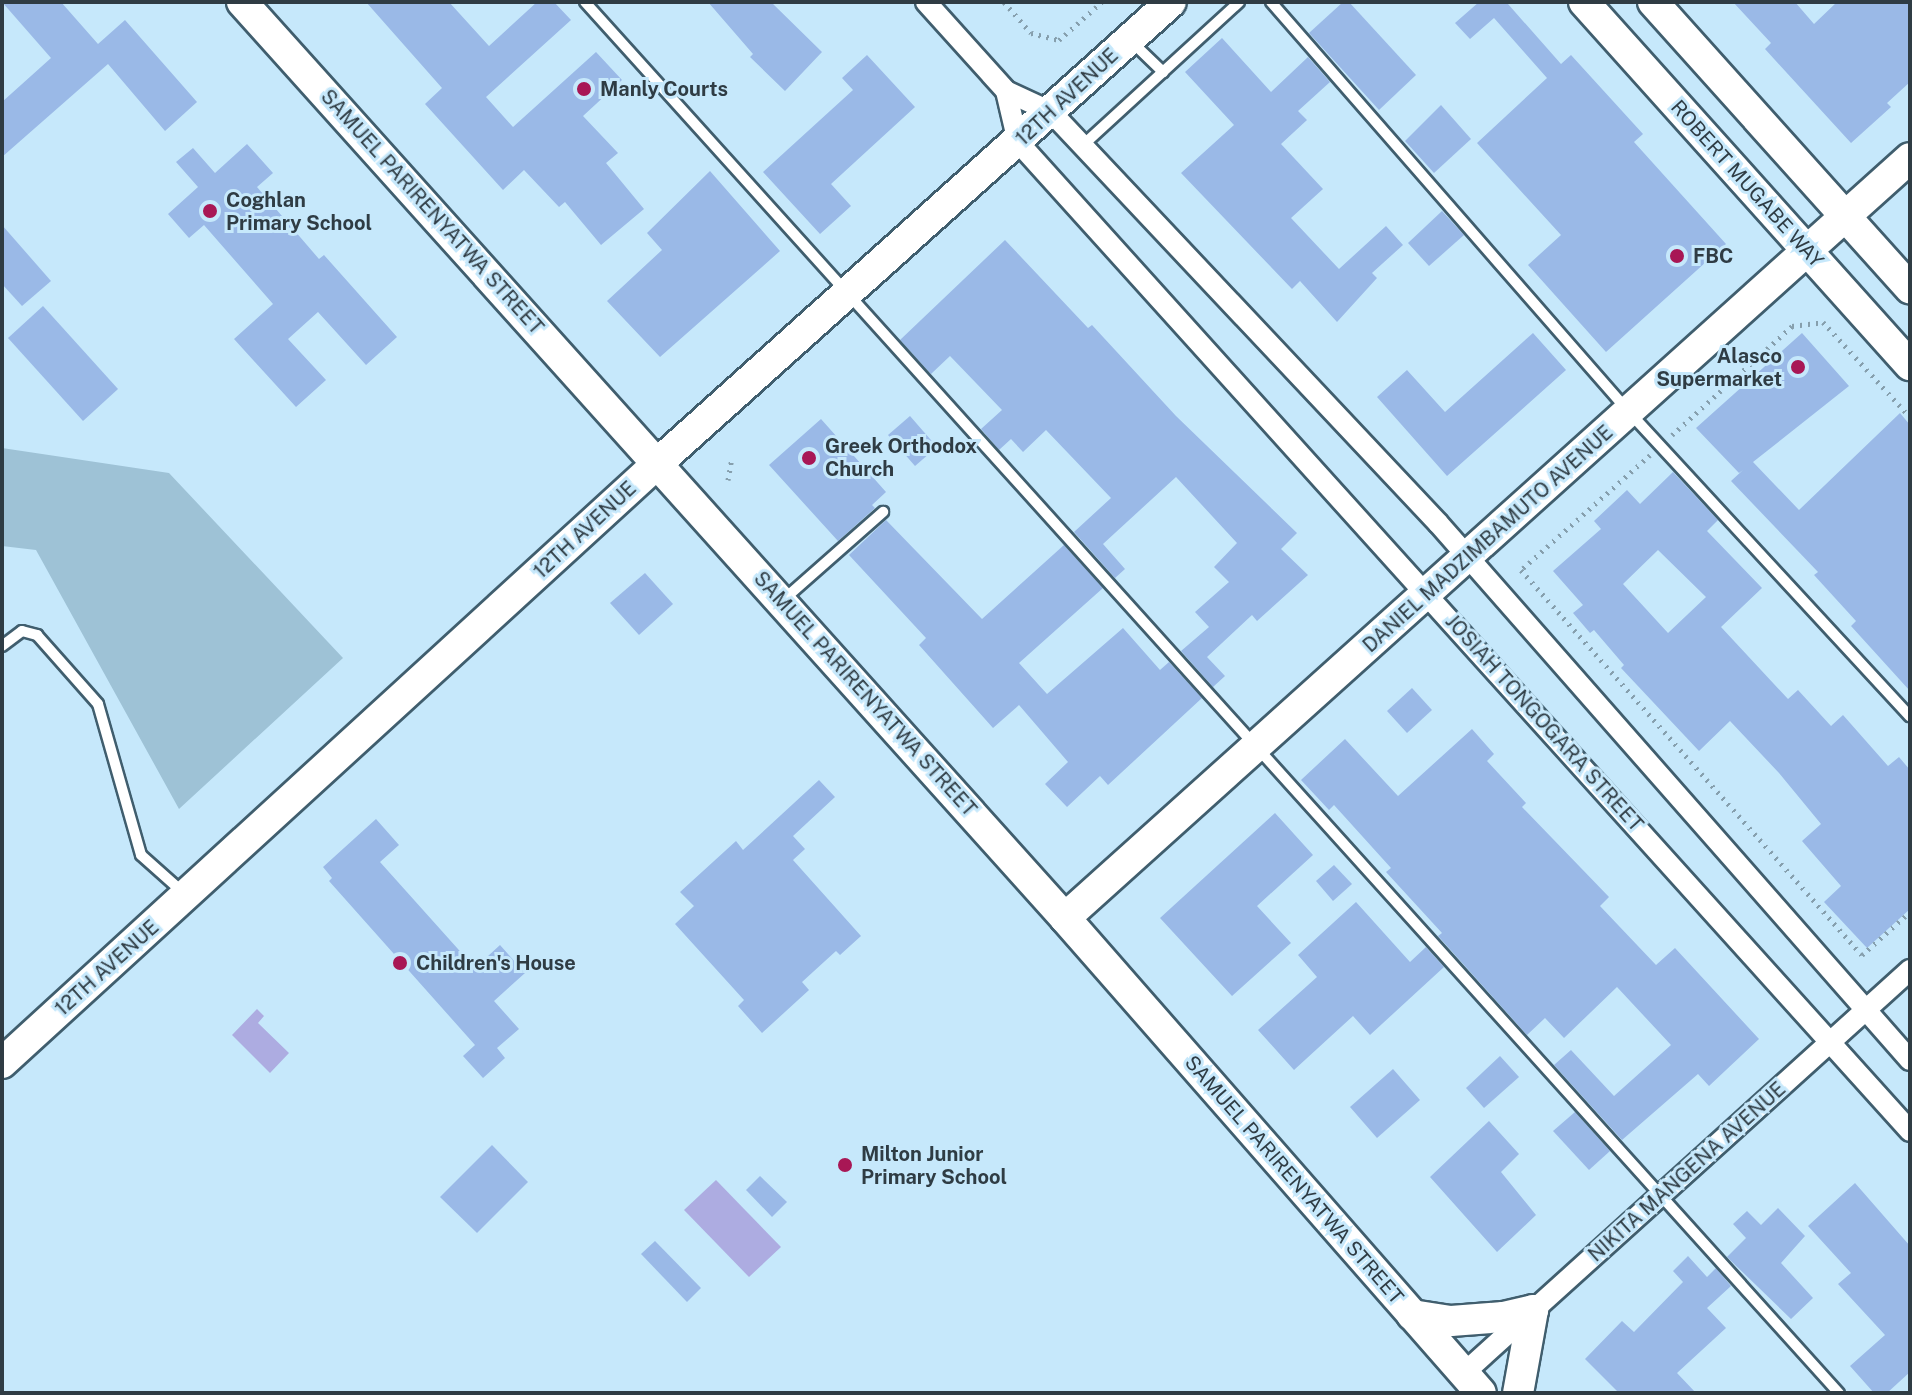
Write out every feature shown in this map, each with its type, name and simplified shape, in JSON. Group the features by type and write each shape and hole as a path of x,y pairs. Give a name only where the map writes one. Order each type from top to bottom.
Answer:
{"street":[{"name":"JOSIAH TONGOGARA STREET","path":"926,2 1006,91 1051,112 1468,556 1910,1060"},
{"name":"12TH AVENUE","path":"2,1063 659,462 1171,2"},
{"name":"ROBERT MUGABE WAY","path":"1584,2 1910,365"},
{"path":"1653,2 1910,288"},
{"name":"SAMUEL PARIRENYATWA STREET","path":"245,3 1065,918 1472,1383"},
{"name":"JOSIAH TONGOGARA STREET","path":"1006,91 1018,142 1910,1131"},
{"name":"DANIEL MADZIMBAMUTO AVENUE","path":"1065,918 1910,158"},
{"name":"NIKITA MANGENA AVENUE","path":"1472,1383 1533,1310 1910,970"},
{"path":"1412,1315 1451,1321 1503,1317 1533,1310 1518,1393"}],"lane":[{"path":"585,2 1839,1393"},
{"path":"1082,146 1239,2"},
{"path":"1271,2 1629,412 1910,716"},
{"path":"1129,40 1163,72"},
{"path":"782,601 883,512"},
{"path":"2,646 22,631 37,635 98,704 141,855 187,895"}],"path":[{"path":"1004,2 1031,33 1059,40 1102,2"},
{"path":"1910,417 1823,322 1792,326 1521,570 1862,955 1910,912"},
{"path":"728,480 732,458"}],"shaded area":[{"path":"2,448 169,473 343,658 179,809 36,550 2,546"}],"water":[{"path":"257,1009 264,1016 258,1023 289,1053 270,1073 232,1035"},
{"path":"716,1180 781,1247 749,1277 684,1210"}],"building":[{"path":"2,2 61,2 98,44 125,20 197,102 165,131 108,64 2,157 2,102 51,58"},
{"path":"366,2 449,2 489,46 537,2 554,2 571,20 486,97 513,127 596,52 622,80 583,116 618,153 606,163 644,209 601,245 565,202 559,207 524,170 503,190 425,104 442,88"},
{"path":"708,2 771,2 822,52 785,91 750,57 753,54"},
{"path":"1343,2 1349,2 1416,75 1379,110 1309,33"},
{"path":"1479,2 1511,2 1508,4 1561,64 1571,55 1643,134 1634,142 1726,244 1606,352 1528,265 1561,235 1477,143 1547,78 1494,18 1470,39 1455,23"},
{"path":"1733,2 1795,2 1814,24 1837,2 1910,2 1910,82 1887,103 1891,107 1851,143 1765,49 1771,43"},
{"path":"1222,38 1271,92 1308,57 1330,82 1298,111 1307,120 1281,144 1323,189 1291,218 1339,269 1386,226 1403,245 1372,273 1377,278 1337,322 1300,281 1292,289 1181,173 1234,125 1185,72"},
{"path":"867,55 915,107 831,184 851,206 820,234 763,172 853,90 842,78"},
{"path":"1441,105 1471,139 1434,173 1405,141"},
{"path":"247,144 273,173 257,187 319,259 324,255 397,337 366,365 318,312 288,339 326,380 296,407 234,339 273,304 204,225 189,238 168,214 198,187 176,162 193,148 215,173"},
{"path":"710,171 780,251 660,357 607,301 662,250 647,233"},
{"path":"1442,211 1464,235 1429,266 1408,243"},
{"path":"2,225 51,281 22,306 2,284"},
{"path":"1005,240 1088,328 1092,325 1176,416 1297,533 1281,549 1308,575 1257,621 1252,615 1207,657 1225,676 1213,687 1181,651 1209,627 1195,612 1229,582 1214,567 1237,543 1176,477 1103,544 1125,569 1115,578 1074,532 1111,498 1046,430 1023,452 1011,439 999,450 981,429 1002,410 950,356 931,374 900,340"},
{"path":"43,306 118,389 83,421 8,338"},
{"path":"1533,333 1566,370 1447,476 1377,397 1407,370 1445,412"},
{"path":"1802,333 1849,386 1753,462 1799,510 1900,413 1910,425 1910,691 1851,626 1856,621 1814,575 1818,572 1731,481 1743,470 1739,473 1696,428"},
{"path":"910,416 937,447 915,466 888,435"},
{"path":"821,419 886,492 872,505 875,508 838,541 769,465"},
{"path":"1673,472 1718,520 1707,531 1762,588 1721,627 1788,699 1798,690 1831,726 1843,715 1888,766 1899,757 1910,770 1910,909 1867,948 1824,902 1841,886 1802,841 1821,824 1779,773 1730,721 1699,751 1621,668 1624,665 1594,630 1590,633 1573,613 1583,605 1553,571 1601,529 1594,521 1627,490 1640,504","holes":["1658,550 1706,597 1668,633 1623,584"]},
{"path":"886,520 982,619 1064,545 1103,588 1019,663 1047,694 1123,628 1160,670 1169,662 1202,698 1108,785 1100,776 1067,807 1045,784 1068,762 1019,705 993,728 919,645 926,638 849,555"},
{"path":"645,573 673,604 639,635 610,603"},
{"path":"1412,688 1432,710 1407,733 1387,711"},
{"path":"1472,729 1494,754 1487,761 1526,803 1522,807 1609,897 1600,906 1656,965 1675,948 1759,1039 1709,1086 1698,1074 1622,1140 1554,1065 1571,1050 1614,1096 1671,1045 1617,987 1564,1038 1545,1018 1527,1035 1438,936 1442,933 1386,872 1391,868 1334,805 1329,810 1301,780 1345,739 1398,796"},
{"path":"819,780 835,797 793,836 805,849 793,860 861,936 840,955 836,951 802,982 809,990 762,1033 738,1006 744,1000 675,924 694,906 680,892 736,841 743,850"},
{"path":"1275,813 1313,855 1257,906 1291,943 1232,996 1160,918"},
{"path":"376,819 399,845 380,862 475,968 500,945 525,973 494,1001 519,1029 497,1048 505,1058 483,1078 463,1056 475,1045 329,881 332,878 323,867"},
{"path":"1334,865 1352,884 1333,901 1316,881"},
{"path":"1356,902 1410,962 1426,947 1444,967 1370,1035 1353,1016 1294,1070 1258,1030 1317,977 1298,955"},
{"path":"1500,1056 1519,1077 1484,1108 1466,1088"},
{"path":"1393,1069 1420,1100 1377,1138 1350,1107"},
{"path":"1575,1112 1610,1151 1589,1170 1553,1131"},
{"path":"1489,1121 1519,1154 1501,1172 1536,1215 1497,1252 1430,1177"},
{"path":"492,1145 528,1182 477,1233 440,1197"},
{"path":"760,1176 787,1202 772,1217 746,1190"},
{"path":"1855,1183 1910,1246 1910,1372 1887,1393 1874,1393 1850,1366 1885,1335 1838,1284 1851,1273 1808,1226"},
{"path":"1778,1208 1805,1236 1781,1263 1813,1298 1791,1319 1727,1257 1746,1238 1733,1224 1747,1211 1761,1225"},
{"path":"655,1241 701,1288 687,1302 641,1254"},
{"path":"1688,1256 1707,1277 1716,1268 1731,1286 1707,1308 1726,1328 1677,1373 1696,1393 1619,1393 1585,1359 1622,1321 1634,1332 1683,1282 1673,1271"}],"place":[{"name":"Manly Courts","path":"584,89"},
{"name":"Coghlan Primary School","path":"210,211"},
{"name":"FBC","path":"1677,256"},
{"name":"Alasco Supermarket","path":"1798,367"},
{"name":"Greek Orthodox Church","path":"809,458"},
{"name":"Children's House","path":"400,963"},
{"name":"Milton Junior Primary School","path":"845,1165"}]}
